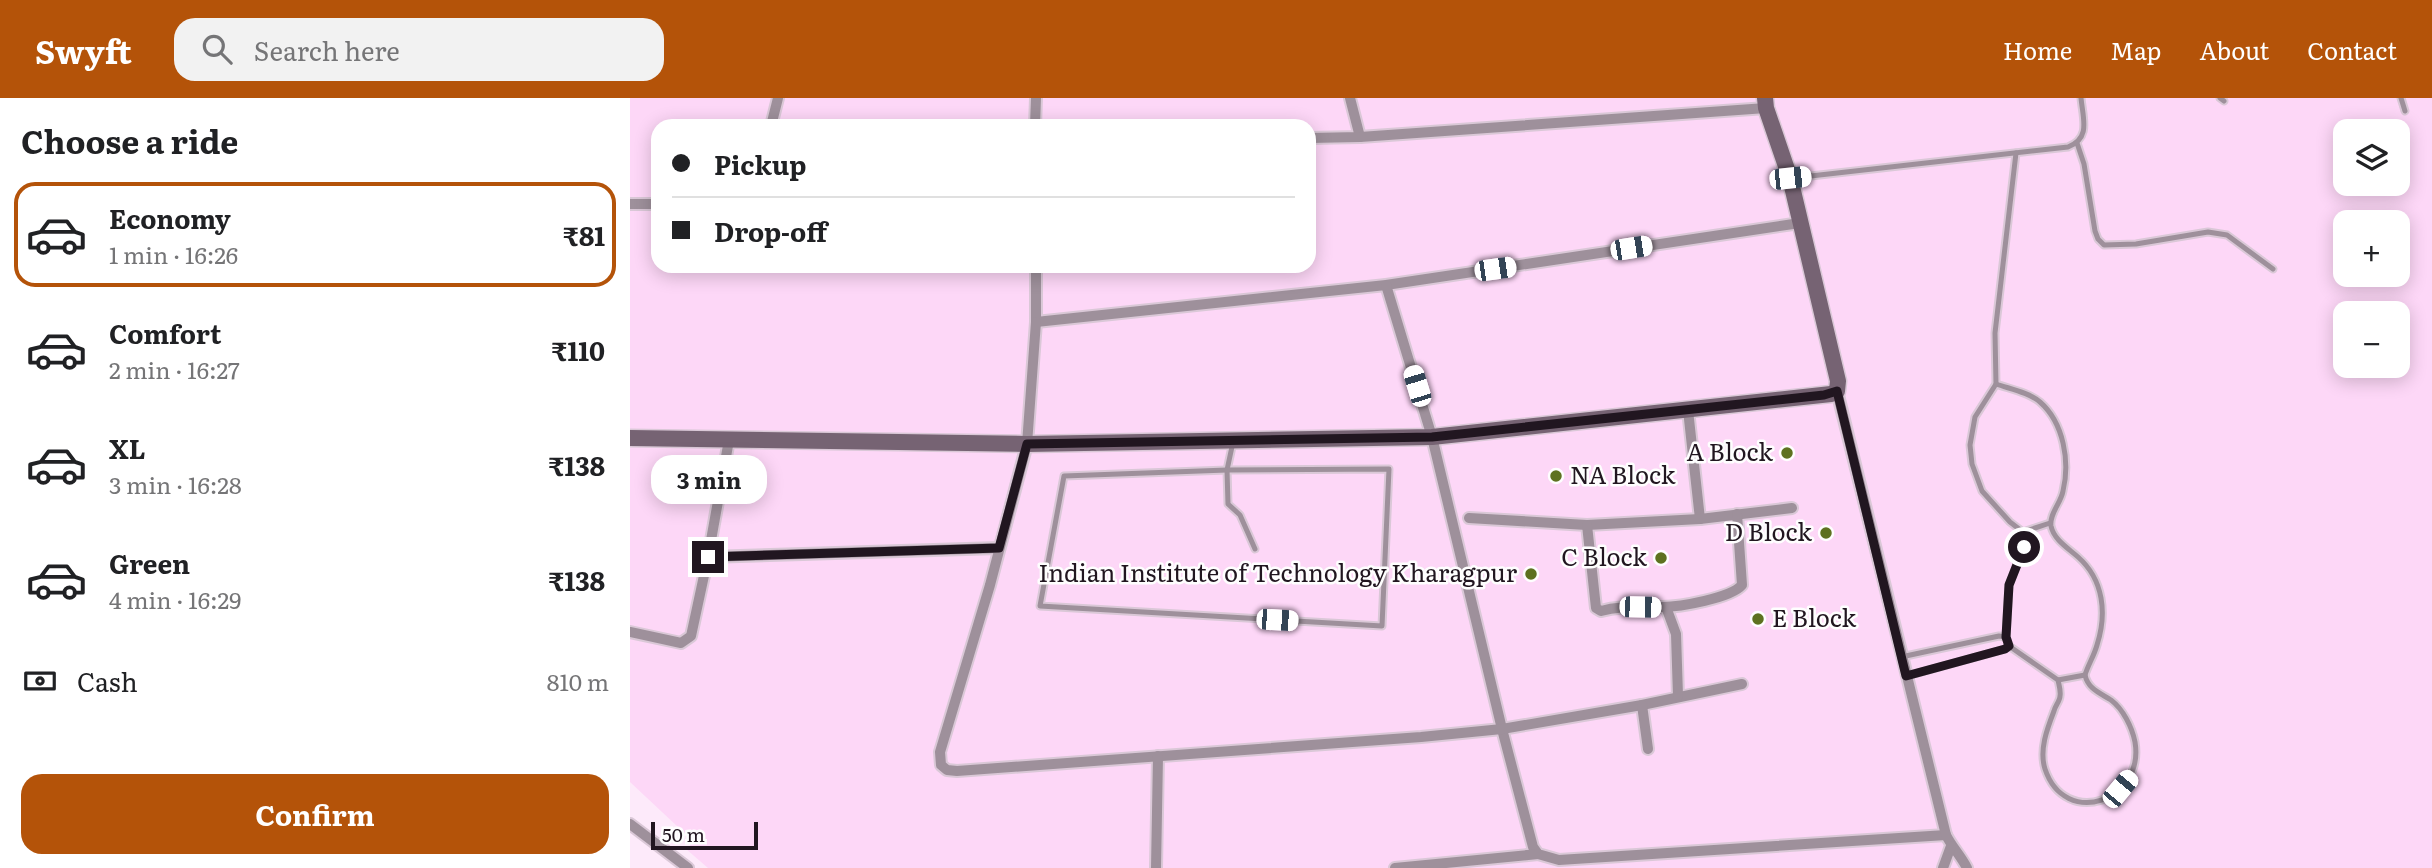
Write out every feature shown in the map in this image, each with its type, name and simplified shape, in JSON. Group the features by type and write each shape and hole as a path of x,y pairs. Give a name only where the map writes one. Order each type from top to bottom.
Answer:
{"street":[{"path":"773,119 778,98"},
{"path":"1035,119 1036,98"},
{"path":"1350,98 1360,137"},
{"path":"1316,138 1360,137 1766,103 1790,178 1838,381 1837,391 1901,657 1949,840 1967,868"},
{"path":"630,204 651,204"},
{"path":"1036,322 1386,285 1800,223"},
{"path":"1036,273 1036,322 1027,444 940,752 941,765 947,770 1502,729 1642,705 1742,684"},
{"path":"1386,285 1432,437 1533,847 1544,860"},
{"path":"630,438 1027,444 1432,437 1824,395 1837,391"},
{"path":"1688,410 1700,519"},
{"path":"630,632 681,643 691,636 729,440"},
{"path":"1469,518 1587,525 1700,519 1792,508"},
{"path":"1587,525 1596,608 1601,611 1615,607 1666,607 1724,596 1742,585 1737,514"},
{"path":"708,557 999,548"},
{"path":"1666,607 1676,634 1678,696"},
{"path":"1642,705 1648,749"},
{"path":"1156,868 1158,756"},
{"path":"630,824 688,868"},
{"path":"1395,868 1544,860 1569,864 1949,840"},
{"path":"1943,868 1949,840"}],"lane":[{"path":"1790,178 2068,147 2083,136 2081,98"},
{"path":"2401,98 2405,111"},
{"path":"2077,143 2084,164 2095,231 2104,244 2136,244 2219,232 2273,269"},
{"path":"2016,153 1995,332 1996,384 1975,417 1970,445 1972,464 1988,500 2023,532 2024,547 2009,585 2006,637 2009,646 2058,680 2085,675"},
{"path":"1996,384 2041,403 2063,443 2063,494 2050,523 2057,540 2091,570 2104,614 2101,632 2085,675 2090,686 2119,709 2136,744 2133,769 2129,778 2109,799 2095,802 2074,801 2061,792 2050,779 2045,766 2045,738 2060,697 2058,680"},
{"path":"1233,440 1227,470 1228,504 1240,515 1255,549"},
{"path":"1389,469 1382,625 1040,606 1064,476 1227,470 1389,469"},
{"path":"2023,532 2050,523"},
{"path":"1901,657 2006,637"},
{"path":"1906,676 2009,646"}],"shaded area":[{"name":"Indian Institute of Technology Kharagpur","path":"630,98 2432,98 2432,868 708,868 686,849 694,842 630,782"}],"place":[{"name":"A Block","path":"1787,453"},
{"name":"NA Block","path":"1556,476"},
{"name":"D Block","path":"1826,533"},
{"name":"C Block","path":"1661,558"},
{"name":"Indian Institute of Technology Kharagpur","path":"1531,574"},
{"name":"E Block","path":"1758,619"}],"route":[{"path":"708,557 999,548 1027,444 1432,437 1824,395 1837,391 1906,676 2009,646 2006,637 2009,585 2024,547"}]}
